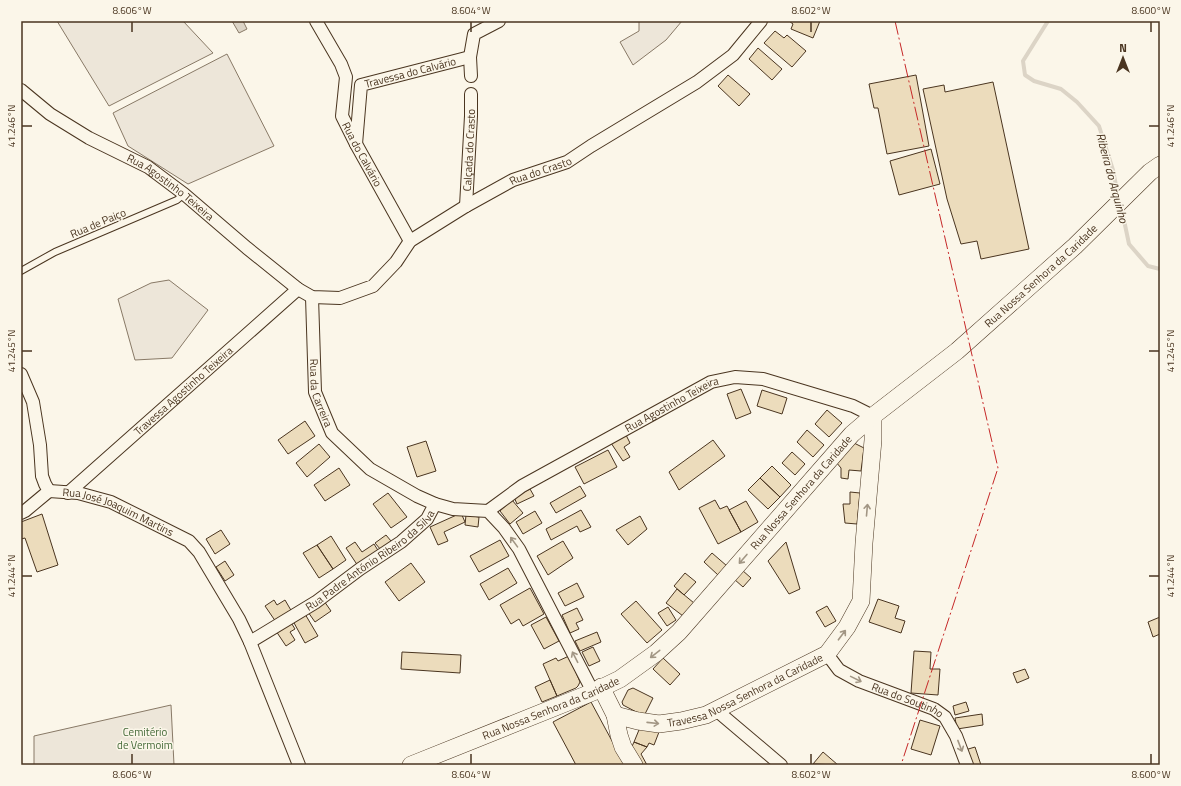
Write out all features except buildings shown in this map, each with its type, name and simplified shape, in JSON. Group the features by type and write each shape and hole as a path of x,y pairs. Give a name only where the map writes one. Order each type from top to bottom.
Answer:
{"street":[{"name":"Rua do Calvário","path":"316,21 341,64 346,77 342,116 410,240"},
{"path":"471,76 470,57 474,34 500,21"},
{"name":"Rua do Crasto","path":"312,297 340,298 373,286 396,262 410,240 513,180 567,162 697,82 732,55 761,21"},
{"name":"Travessa do Calvário","path":"356,144 361,85 470,57"},
{"name":"Rua Agostinho Teixeira","path":"21,90 50,114 89,138 148,167 184,194 298,289 312,297"},
{"name":"Calçada do Crasto","path":"466,206 472,116 471,94"},
{"name":"Rua Nossa Senhora da Caridade","path":"411,765 597,690 620,679 656,653 679,632 852,434 957,351 1069,251 1155,169"},
{"name":"Travessa Agostinho Teixeira","path":"68,492 298,289"},
{"name":"Rua da Carreira","path":"312,297 315,392 332,433 370,469 435,504"},
{"name":"Rua José Joaquim Martins","path":"21,374 33,402 40,445 42,476 49,491 78,493 111,502 189,541 199,552 240,619 250,642"},
{"name":"Rua Agostinho Teixeira","path":"488,511 522,486 711,382 735,377 763,379 853,406 873,416"},
{"name":"Travessa Nossa Senhora da Caridade","path":"615,715 638,721 659,724 706,715 827,654 847,627 861,601 864,542 873,440 873,416"},
{"path":"21,513 49,491"},
{"name":"Rua Padre António Ribeiro da Silva","path":"250,642 316,602 360,569 401,542 427,519 435,504 454,508 488,511"},
{"path":"488,511 504,528 518,549 597,690 615,715 623,747 634,765"},
{"path":"250,642 299,765"},
{"name":"Rua do Soutinho","path":"827,654 839,670 859,681 934,709 945,717 956,736 967,765"},
{"path":"716,710 781,765"}],"lane":[{"path":"474,34 481,21"},
{"name":"Rua de Paiço","path":"21,271 55,252 177,200 184,194"}],"green space":[{"path":"57,21 183,21 213,53 109,106"},
{"path":"639,21 682,21 666,40 633,65 620,42 639,31"},
{"path":"227,54 274,146 188,184 128,146 113,113"},
{"path":"169,280 208,310 172,358 135,360 118,299 151,283"},
{"name":"Cemitério de Vermoim","path":"171,705 174,765 34,765 34,736"}],"shaded area":[{"path":"232,21 243,21 247,29 239,33"}],"waterway":[{"name":"Ribeira do Arquinho","path":"1048,21 1023,61 1025,75 1034,81 1061,89 1077,102 1099,126 1113,170 1118,196"},
{"name":"Ribeira do Arquinho","path":"1121,206 1129,244 1148,266 1160,269"}],"power":[{"path":"895,21 998,468 901,765"}]}
